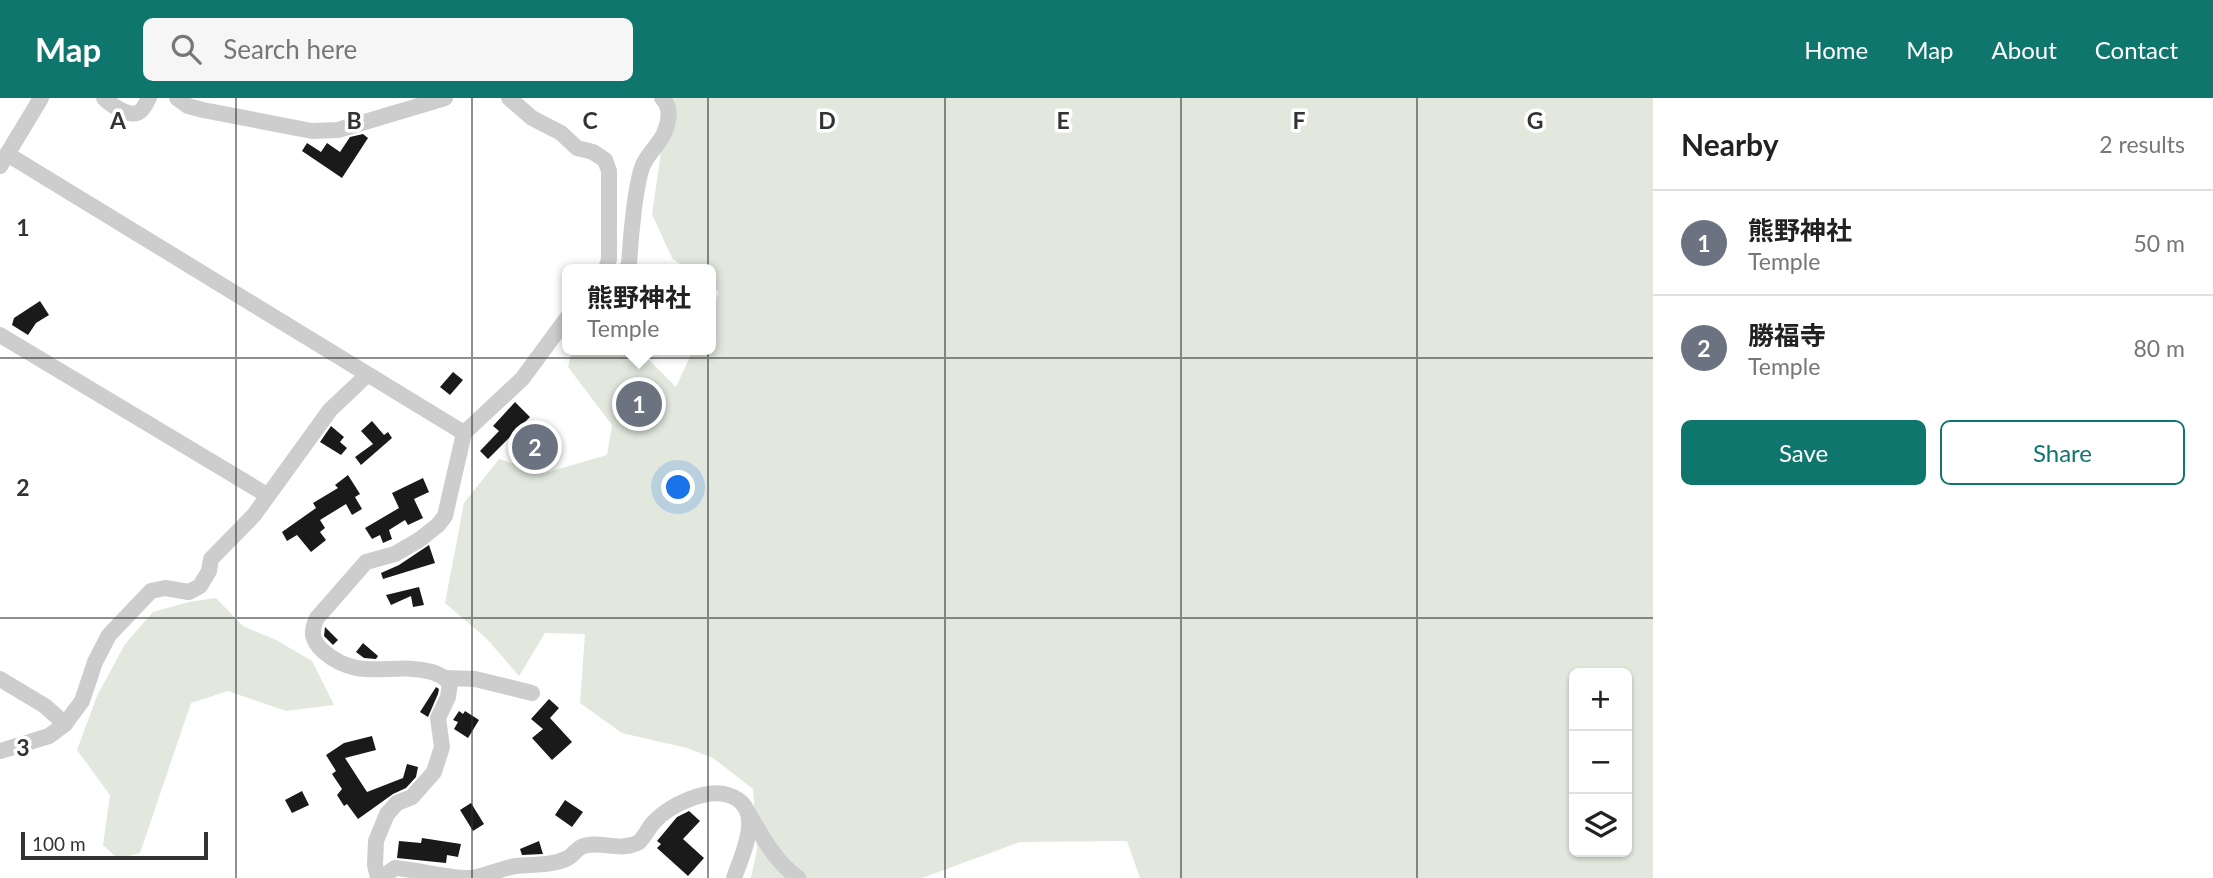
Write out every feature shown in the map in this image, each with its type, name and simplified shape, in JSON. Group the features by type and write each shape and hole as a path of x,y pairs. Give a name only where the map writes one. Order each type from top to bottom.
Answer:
{"street":[{"path":"41,98 4,160 464,433"},
{"path":"104,98 129,113 136,114 142,111 149,98"},
{"path":"177,98 188,106 203,110 312,131 338,130 445,98"},
{"path":"509,98 532,118 561,133 577,148 593,152 604,160 609,181 608,264"},
{"path":"629,264 643,164 663,138 667,127 669,111 662,98"},
{"path":"562,325 522,379 464,433 445,516 439,525 395,554 366,562 317,618 312,628 317,645 343,665 363,671 431,672 450,683 448,697 438,718 442,747 434,772 412,797 397,803 387,814 376,841 375,855 379,878 395,868 469,878 515,866 554,863 569,857 581,847 595,845 616,848 639,842 656,819 686,800 712,792 730,795 748,812 771,851 797,878"},
{"path":"0,335 267,495"},
{"path":"0,751 49,736 65,724 82,701 95,663 109,635 152,591 165,588 189,592 200,586 209,571 211,559 254,515 330,410 367,375"},
{"path":"444,678 475,679 531,692"},
{"path":"0,679 44,706 65,724"},
{"path":"734,878 747,840 750,818 748,812"}],"shaded area":[{"path":"669,98 1653,98 1653,878 1140,878 1127,841 1020,842 922,878 751,878 757,849 753,789 713,758 687,748 622,733 580,703 585,634 545,633 519,676 487,639 445,603 464,503 499,459 545,473 607,455 612,425 568,367 571,355 644,355 676,387 691,355 716,355 716,299 719,292 716,290 716,264 680,264 672,258 652,214"},
{"path":"216,598 243,626 276,640 312,661 334,705 286,711 228,691 191,703 140,853 118,859 103,845 110,795 77,750 97,696 125,644 153,612"}],"building":[{"path":"363,134 368,138 342,178 302,151 307,143 321,152 327,143 340,152 350,137"},
{"path":"40,301 49,315 36,323 28,335 12,325 14,318"},
{"path":"453,372 463,380 450,395 440,387"},
{"path":"645,395 648,409 633,413 629,399"},
{"path":"515,402 530,417 488,459 480,451 499,431 493,426"},
{"path":"372,421 384,435 388,432 392,438 361,465 355,457 373,444 361,431"},
{"path":"331,426 344,437 340,442 347,448 341,455 320,442"},
{"path":"348,475 360,494 355,497 362,509 352,515 346,504 320,520 325,528 320,532 326,540 311,552 297,535 287,541 282,532 316,508 313,503 338,488 335,485"},
{"path":"423,478 429,492 414,499 423,518 408,525 405,520 389,530 392,539 383,543 380,535 372,539 365,528 399,508 392,493"},
{"path":"429,545 435,563 383,579 381,573 399,565"},
{"path":"419,587 424,605 413,607 411,596 391,605 386,595"},
{"path":"325,627 338,640 333,645 324,636"},
{"path":"363,643 378,656 376,659 364,658 356,652"},
{"path":"436,687 439,689 438,694 428,717 420,712"},
{"path":"549,699 559,708 550,718 572,742 552,760 532,738 543,729 531,719"},
{"path":"459,711 463,714 465,711 479,720 468,738 454,729 458,722 453,720"},
{"path":"372,736 376,750 345,758 367,792 403,778 407,764 418,767 416,777 406,788 358,819 337,795 342,789 332,774 336,771 326,755 344,743"},
{"path":"302,791 309,805 292,813 285,800"},
{"path":"565,800 583,812 572,827 555,815"},
{"path":"471,803 484,824 473,831 460,810"},
{"path":"689,811 700,821 683,839 704,858 688,876 657,848 661,844 657,841 677,817"},
{"path":"422,838 461,844 458,857 447,855 446,863 397,858 399,841 421,843"},
{"path":"539,841 543,854 522,855 520,849"}],"place":[{"name":"熊野神社","path":"639,404"},
{"name":"勝福寺","path":"535,447"}]}
